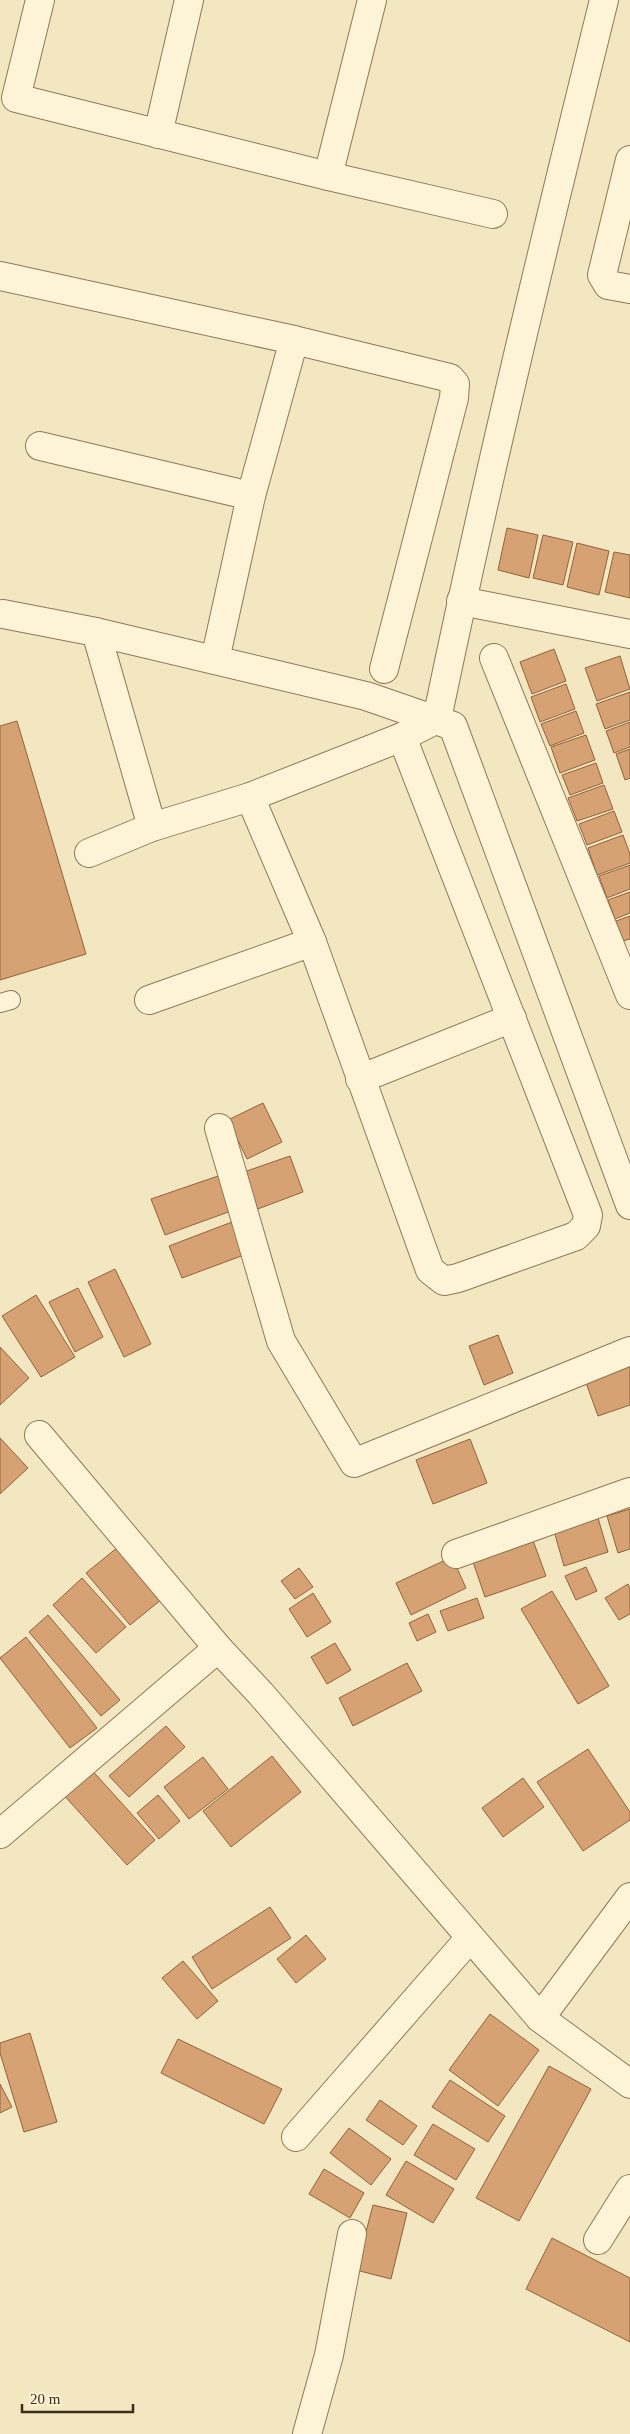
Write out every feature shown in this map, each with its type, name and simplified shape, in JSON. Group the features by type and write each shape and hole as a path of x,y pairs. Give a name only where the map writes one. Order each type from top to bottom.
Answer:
{"street":[{"path":"40,0 8,96 328,176 493,214"},
{"path":"158,134 189,0"},
{"path":"328,176 372,0"},
{"path":"89,853 152,827 250,797 402,737 437,718 550,219 604,0"},
{"path":"630,160 602,276 608,285 630,289"},
{"path":"0,276 294,340 437,373 450,378 455,384 454,398 384,669"},
{"path":"215,660 251,496 294,340"},
{"path":"40,446 251,496"},
{"path":"462,601 630,634"},
{"path":"3,614 96,632 366,696 437,718 452,726 630,1205"},
{"path":"96,632 152,827"},
{"path":"494,658 630,996"},
{"path":"250,797 312,942 430,1270 444,1281 458,1278 576,1236 586,1226 588,1215 402,737"},
{"path":"149,1000 312,942"},
{"path":"360,1079 512,1018"},
{"path":"219,1128 281,1341 354,1463 630,1351"},
{"path":"39,1435 218,1648 261,1694 469,1938 540,2018 630,2084"},
{"path":"456,1554 630,1492"},
{"path":"0,1834 218,1648"},
{"path":"540,2018 630,1897"},
{"path":"296,2137 469,1938"},
{"path":"598,2240 630,2189"},
{"path":"307,2434 329,2355 352,2234"}],"building":[{"path":"507,528 538,535 529,578 498,570"},
{"path":"543,535 573,542 563,585 533,578"},
{"path":"577,543 609,551 599,595 567,587"},
{"path":"614,552 630,555 630,598 605,592"},
{"path":"554,649 566,681 532,694 520,662"},
{"path":"620,656 630,689 597,701 585,668"},
{"path":"566,684 575,709 540,722 531,697"},
{"path":"630,692 630,720 605,729 596,704"},
{"path":"576,711 584,733 550,746 541,724"},
{"path":"17,721 86,954 0,980 0,726"},
{"path":"630,722 630,747 614,753 606,731"},
{"path":"586,735 595,760 560,773 551,747"},
{"path":"630,749 630,778 625,780 616,754"},
{"path":"596,763 603,783 570,795 562,775"},
{"path":"604,785 613,809 577,821 568,798"},
{"path":"614,811 622,832 587,845 579,824"},
{"path":"623,835 630,854 630,863 597,875 588,848"},
{"path":"630,865 630,889 607,898 599,876"},
{"path":"630,892 630,913 615,919 608,900"},
{"path":"630,916 630,939 623,941 616,921"},
{"path":"263,1103 282,1142 247,1159 228,1120"},
{"path":"290,1156 303,1192 255,1210 241,1173"},
{"path":"218,1176 231,1211 165,1235 151,1199"},
{"path":"232,1222 244,1255 182,1278 169,1246"},
{"path":"115,1269 151,1344 124,1357 88,1282"},
{"path":"78,1288 103,1337 75,1352 49,1302"},
{"path":"36,1295 75,1357 41,1377 2,1316"},
{"path":"498,1335 513,1373 484,1385 469,1346"},
{"path":"0,1347 29,1378 0,1405"},
{"path":"630,1362 630,1405 598,1416 584,1377"},
{"path":"0,1438 28,1468 0,1494"},
{"path":"470,1439 487,1483 433,1504 416,1460"},
{"path":"630,1509 630,1549 618,1553 607,1516"},
{"path":"596,1511 608,1552 564,1566 552,1524"},
{"path":"531,1535 546,1576 485,1597 471,1556"},
{"path":"123,1543 167,1595 130,1625 86,1573"},
{"path":"452,1557 466,1588 411,1615 396,1583"},
{"path":"586,1567 597,1591 576,1600 565,1576"},
{"path":"299,1568 313,1587 295,1599 281,1581"},
{"path":"82,1578 126,1627 96,1653 53,1605"},
{"path":"628,1584 630,1588 630,1614 619,1620 605,1598"},
{"path":"552,1591 609,1686 578,1704 521,1609"},
{"path":"313,1593 331,1622 307,1637 289,1609"},
{"path":"477,1598 484,1618 448,1631 440,1611"},
{"path":"428,1614 436,1632 417,1641 409,1623"},
{"path":"48,1615 120,1700 101,1716 29,1632"},
{"path":"26,1637 97,1728 70,1748 0,1658"},
{"path":"335,1643 351,1670 327,1684 311,1657"},
{"path":"407,1663 422,1691 353,1726 339,1698"},
{"path":"166,1726 185,1747 129,1797 109,1776"},
{"path":"588,1749 630,1812 630,1820 583,1851 537,1782"},
{"path":"272,1756 301,1792 231,1847 203,1811"},
{"path":"203,1757 228,1789 189,1819 164,1787"},
{"path":"89,1767 155,1840 127,1865 61,1792"},
{"path":"523,1778 544,1807 503,1837 482,1808"},
{"path":"158,1795 180,1821 159,1839 137,1813"},
{"path":"270,1907 291,1938 212,1989 192,1957"},
{"path":"306,1935 326,1959 296,1983 277,1959"},
{"path":"183,1961 218,2001 197,2019 162,1978"},
{"path":"490,2014 539,2050 498,2106 449,2070"},
{"path":"30,2033 57,2122 24,2132 0,2053 0,2043"},
{"path":"178,2039 282,2089 264,2124 161,2073"},
{"path":"549,2066 591,2089 519,2221 476,2198"},
{"path":"450,2080 505,2116 488,2142 432,2107"},
{"path":"0,2084 12,2107 0,2113"},
{"path":"380,2100 417,2126 403,2145 366,2120"},
{"path":"433,2124 475,2149 456,2180 414,2155"},
{"path":"349,2128 391,2159 371,2185 330,2153"},
{"path":"406,2161 454,2189 433,2223 386,2195"},
{"path":"324,2169 364,2193 350,2218 309,2194"},
{"path":"373,2205 407,2213 391,2279 356,2270"},
{"path":"552,2238 630,2278 630,2342 526,2289"}]}
